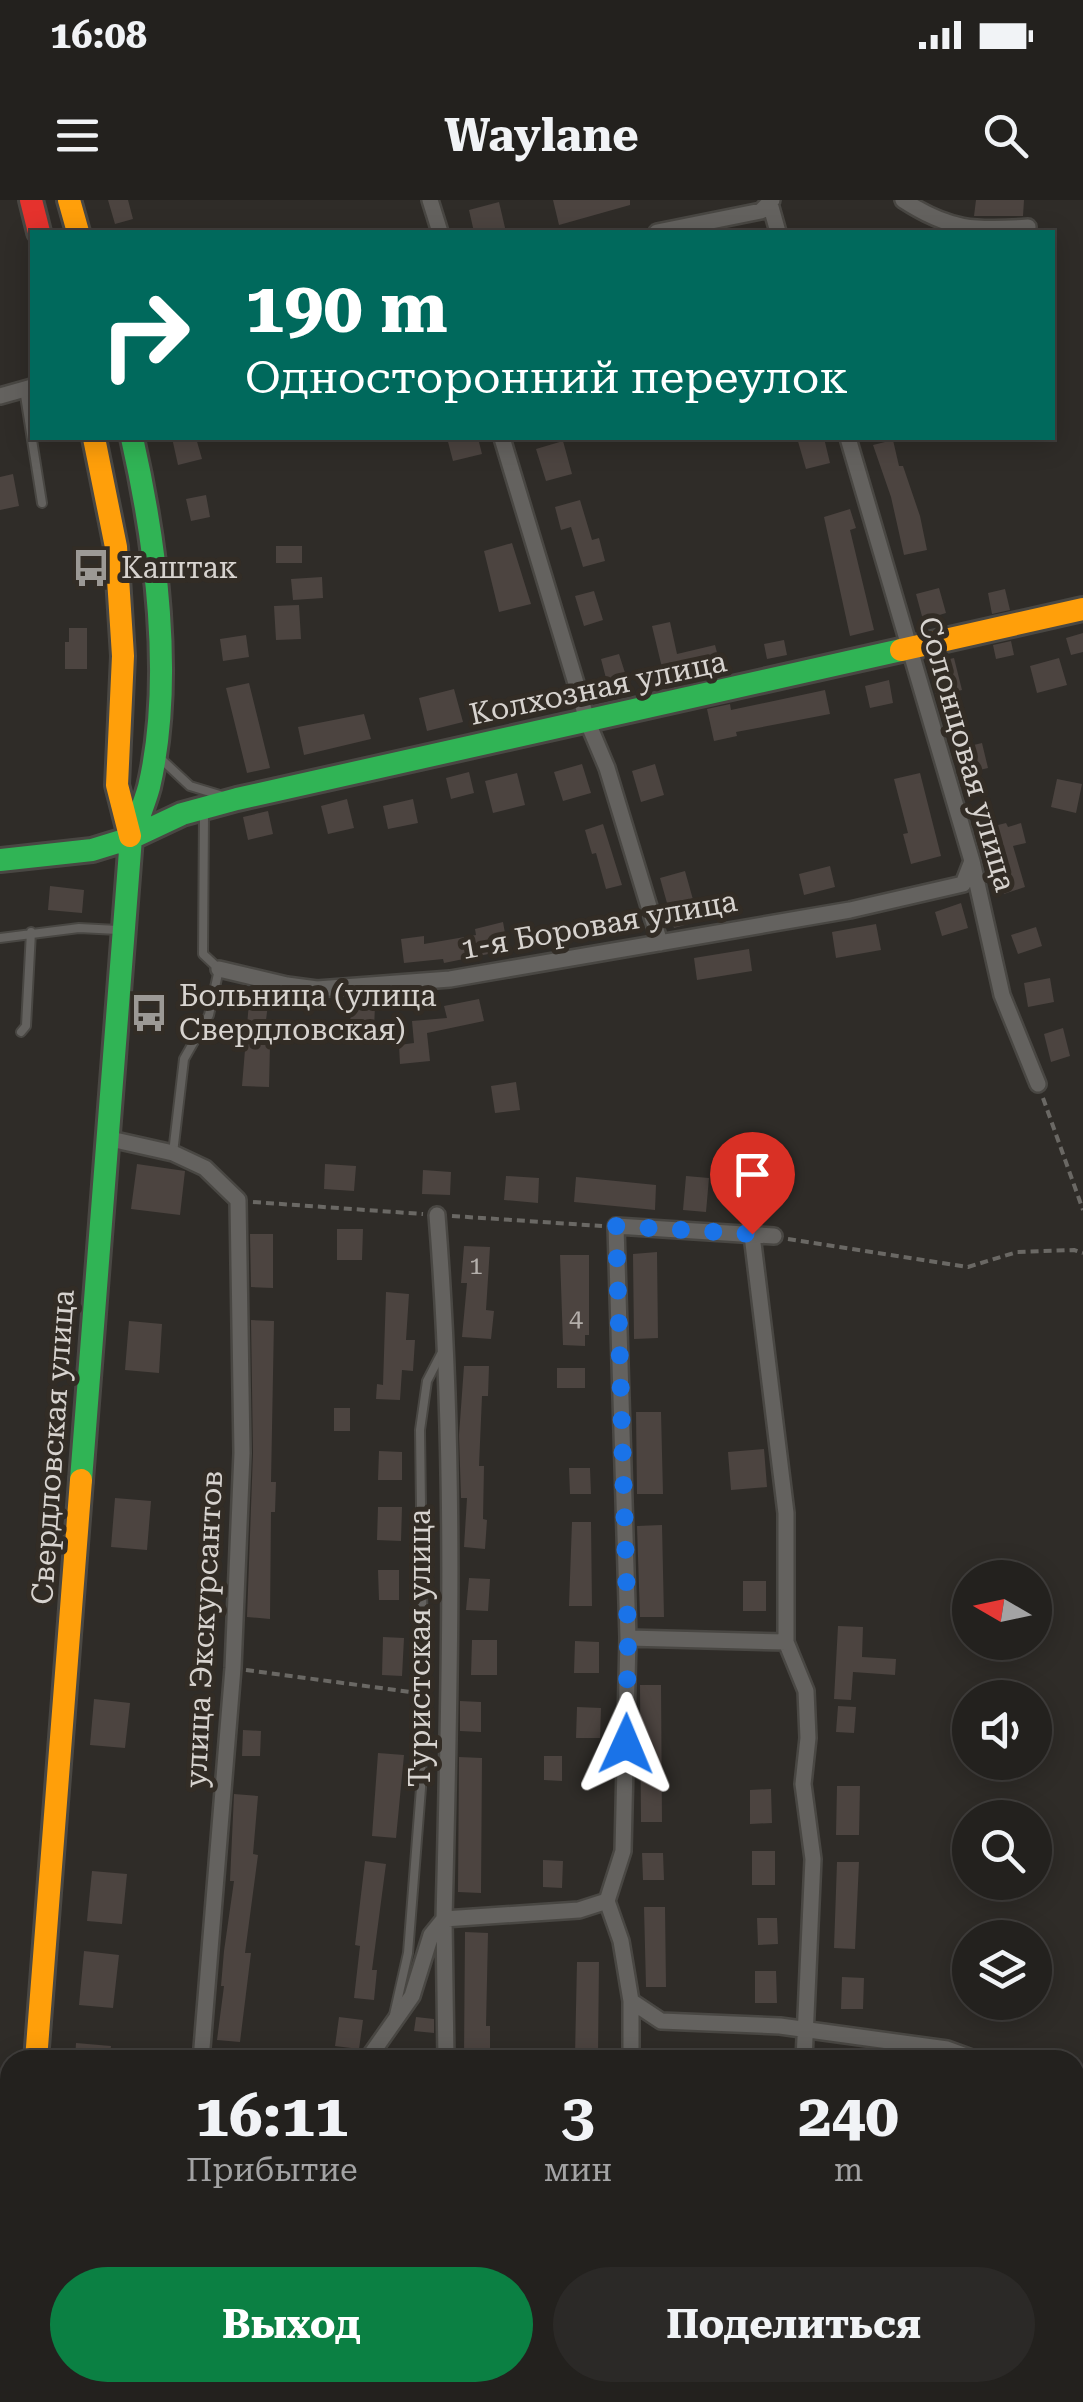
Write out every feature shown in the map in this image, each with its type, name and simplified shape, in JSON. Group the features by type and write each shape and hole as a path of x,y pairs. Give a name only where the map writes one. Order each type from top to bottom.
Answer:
{"main road":[{"path":"30,200 39,230"},
{"path":"69,200 77,230"},
{"name":"Свердловская улица","path":"94,440 116,547 123,656 117,785 130,838"},
{"name":"Свердловская улица","path":"37,2050 130,838 150,783 158,670 156,584 147,505 132,440"},
{"name":"Колхозная улица","path":"0,860 92,850 182,814 237,799 1083,609"}],"street":[{"path":"430,200 439,230"},
{"path":"667,230 761,211 770,200"},
{"path":"770,200 778,230"},
{"path":"904,200 928,216 963,229 1028,227"},
{"path":"0,396 28,388"},
{"path":"503,440 588,723 607,768 660,943"},
{"name":"Солонцовая улица","path":"849,440 972,861 1002,995 1038,1084"},
{"name":"1-я Боровая улица","path":"219,968 317,989 450,979 850,910 963,884 972,861"},
{"path":"106,1138 173,1152"},
{"name":"улица Экскурсантов","path":"173,1152 205,1168 238,1200 242,1452 232,1668 202,2050"},
{"name":"Туристская улица","path":"374,2050 412,1996 431,1935 444,1919 450,1690 447,1342 437,1215"},
{"path":"630,2050 630,2001 621,1941 607,1901 624,1851 628,1638 616,1226 774,1236"},
{"path":"752,1234 786,1514 786,1642 806,1691 808,1738 803,1784 813,1859 804,2050"},
{"path":"628,1638 786,1642"},
{"path":"446,2050 444,1919 579,1910 607,1901"},
{"path":"630,2001 661,2021 780,2026 952,2050"}],"lane":[{"path":"34,440 42,503"},
{"path":"152,750 190,786 237,799"},
{"path":"173,1152 184,1058 209,1015 219,968 203,954 204,808"},
{"path":"0,938 79,928 122,930"},
{"path":"21,1032 26,1026 31,932"},
{"path":"392,2024 408,1953 421,1788 420,1430 427,1380 447,1342"}],"path":[{"path":"1038,1084 1083,1210"},
{"path":"774,1236 968,1266 1017,1252 1083,1253"},
{"path":"232,1668 423,1692"}],"building":[{"path":"108,200 128,200 133,219 115,224"},
{"path":"553,200 630,200 630,205 559,225"},
{"path":"976,200 1024,200 1023,216 974,216"},
{"path":"499,202 506,230 474,230 469,210"},
{"path":"172,440 197,440 202,459 178,465"},
{"path":"448,440 478,440 482,454 453,461"},
{"path":"798,440 824,440 830,463 806,469"},
{"path":"893,440 899,466 903,466 920,516 927,550 904,555 891,497 873,445"},
{"path":"563,441 572,474 546,481 536,449"},
{"path":"13,474 19,506 0,510 0,477"},
{"path":"206,495 210,517 191,521 186,499"},
{"path":"580,500 592,540 599,538 605,561 583,567 571,527 561,530 555,507"},
{"path":"850,509 856,528 850,530 874,630 850,636 824,517"},
{"path":"512,543 531,604 499,612 484,551"},
{"path":"276,546 302,546 302,563 276,563"},
{"path":"322,577 323,598 293,600 291,579"},
{"path":"939,588 946,613 923,620 916,594"},
{"path":"1005,589 1010,610 992,614 988,593"},
{"path":"594,591 603,620 584,626 575,596"},
{"path":"299,605 301,639 276,640 274,606"},
{"path":"670,622 677,654 715,645 720,664 664,676 652,626"},
{"path":"69,628 87,628 87,669 65,669"},
{"path":"1083,633 1083,652 1071,655 1066,638"},
{"path":"246,635 249,657 223,661 220,639"},
{"path":"784,640 787,655 767,659 764,644"},
{"path":"1011,641 1014,655 996,659 993,645"},
{"path":"619,654 626,676 607,682 601,659"},
{"path":"954,658 962,690 936,696 928,664"},
{"path":"1059,658 1067,685 1037,693 1030,666"},
{"path":"889,680 893,703 870,708 865,686"},
{"path":"249,683 270,768 247,773 226,688"},
{"path":"454,689 463,722 427,731 419,698"},
{"path":"825,690 830,714 736,732 737,736 714,741 707,709 730,704 731,710"},
{"path":"364,714 371,739 304,755 298,727"},
{"path":"982,743 988,768 967,773 961,748"},
{"path":"582,764 591,793 563,801 554,772"},
{"path":"655,764 664,795 641,802 632,771"},
{"path":"469,772 474,793 451,799 446,778"},
{"path":"517,773 525,805 493,813 485,781"},
{"path":"920,773 941,856 911,864 903,834 908,833 894,779"},
{"path":"1057,779 1082,784 1076,813 1051,807"},
{"path":"347,799 354,828 328,834 321,806"},
{"path":"413,799 418,823 388,829 383,806"},
{"path":"268,811 273,834 248,840 243,817"},
{"path":"1006,823 1008,827 1021,823 1026,843 1013,846 1025,887 1004,894 997,870 1005,867 994,826"},
{"path":"603,824 622,885 606,889 585,830"},
{"path":"830,866 835,887 804,895 799,874"},
{"path":"685,871 699,921 674,928 660,878"},
{"path":"50,886 84,890 82,913 48,910"},
{"path":"961,903 968,928 942,936 935,912"},
{"path":"503,922 508,950 444,963 443,959 404,963 401,939 424,936 424,944 476,935 475,929"},
{"path":"876,924 881,950 836,958 832,932"},
{"path":"1036,927 1042,946 1018,954 1011,935"},
{"path":"749,949 752,971 697,980 694,958"},
{"path":"1050,978 1054,1002 1028,1007 1024,983"},
{"path":"479,999 484,1021 427,1033 430,1061 400,1064 399,1045 414,1043 412,1021 447,1018 444,1006"},
{"path":"249,1002 268,1004 263,1044 270,1044 269,1087 242,1086"},
{"path":"351,1005 375,1006 374,1029 350,1027"},
{"path":"1063,1028 1070,1056 1051,1062 1044,1034"},
{"path":"516,1082 520,1110 495,1113 491,1086"},
{"path":"137,1164 185,1171 180,1215 131,1209"},
{"path":"325,1164 356,1166 354,1191 324,1189"},
{"path":"423,1170 451,1172 450,1195 422,1194"},
{"path":"506,1176 539,1178 538,1203 504,1200"},
{"path":"686,1176 709,1178 706,1212 683,1210"},
{"path":"576,1177 656,1185 655,1210 574,1202"},
{"path":"337,1229 363,1229 362,1260 337,1260"},
{"path":"250,1234 273,1234 273,1288 251,1287"},
{"path":"464,1246 490,1247 486,1310 494,1311 491,1339 462,1337 467,1283 461,1283"},
{"path":"657,1252 658,1338 634,1339 633,1254"},
{"path":"560,1255 589,1255 589,1335 585,1335 585,1346 563,1345"},
{"path":"386,1292 409,1294 406,1340 415,1340 413,1371 402,1370 400,1400 376,1399 377,1384 383,1385"},
{"path":"251,1320 274,1321 271,1482 276,1482 275,1512 271,1512 270,1619 247,1617 253,1453"},
{"path":"129,1321 162,1324 159,1373 125,1370"},
{"path":"464,1366 489,1366 488,1396 482,1396 479,1466 484,1466 485,1549 464,1547 467,1498 461,1498 459,1435"},
{"path":"557,1368 585,1368 585,1388 557,1388"},
{"path":"334,1408 350,1408 350,1431 334,1431"},
{"path":"636,1412 661,1412 663,1494 637,1494"},
{"path":"764,1449 767,1487 731,1490 728,1452"},
{"path":"379,1451 402,1452 402,1480 378,1480"},
{"path":"569,1468 590,1468 591,1494 570,1494"},
{"path":"115,1498 151,1501 147,1550 111,1547"},
{"path":"378,1507 402,1507 401,1541 377,1540"},
{"path":"572,1522 591,1522 592,1606 569,1606"},
{"path":"662,1525 664,1617 640,1617 637,1526"},
{"path":"378,1570 399,1570 399,1600 379,1600"},
{"path":"469,1578 490,1579 488,1611 466,1610"},
{"path":"743,1581 766,1581 766,1611 743,1611"},
{"path":"838,1626 863,1627 862,1657 896,1659 895,1675 853,1672 851,1700 834,1699"},
{"path":"383,1637 404,1638 402,1676 382,1675"},
{"path":"472,1640 497,1640 497,1675 471,1675"},
{"path":"575,1641 599,1642 599,1673 574,1673"},
{"path":"640,1685 661,1685 662,1822 641,1822"},
{"path":"94,1699 130,1703 125,1748 90,1745"},
{"path":"460,1701 481,1702 481,1732 460,1731"},
{"path":"838,1706 856,1707 854,1733 836,1732"},
{"path":"577,1707 601,1708 600,1738 576,1738"},
{"path":"243,1730 261,1731 260,1756 242,1756"},
{"path":"378,1753 404,1755 396,1838 372,1836"},
{"path":"544,1756 562,1756 562,1781 544,1780"},
{"path":"459,1757 482,1758 481,1893 458,1892"},
{"path":"837,1786 860,1786 859,1835 836,1835"},
{"path":"771,1789 772,1823 750,1824 750,1790"},
{"path":"234,1794 258,1796 253,1854 258,1855 245,1953 251,1953 240,2042 217,2040 234,1881 230,1881"},
{"path":"752,1851 775,1851 775,1885 752,1885"},
{"path":"642,1853 663,1853 664,1880 643,1880"},
{"path":"543,1860 563,1861 562,1888 543,1887"},
{"path":"365,1861 386,1864 372,1970 377,1970 374,2000 354,1998 360,1946 355,1945"},
{"path":"837,1862 859,1862 855,1949 834,1948"},
{"path":"92,1871 127,1874 122,1924 87,1921"},
{"path":"644,1907 665,1907 666,1987 646,1987"},
{"path":"757,1918 777,1918 778,1944 758,1945"},
{"path":"465,1932 488,1933 486,2026 490,2026 490,2050 464,2050"},
{"path":"84,1951 119,1955 113,2008 79,2005"},
{"path":"577,1962 599,1962 598,2050 575,2050"},
{"path":"755,1971 776,1971 777,2003 755,2003"},
{"path":"842,1977 864,1978 863,2009 841,2009"},
{"path":"339,2017 363,2020 359,2049 335,2046"},
{"path":"416,2017 434,2019 434,2033 414,2031"},
{"path":"76,2043 111,2046 111,2050 76,2050"}],"traffic: fast":[{"path":"81,1480 131,838 149,787 160,702 155,567 132,440"},
{"path":"0,860 92,850 131,838 182,814 237,799 901,650"}],"traffic: slow":[{"path":"69,200 77,230"},
{"path":"94,440 116,547 123,656 117,785 130,836"},
{"path":"901,650 1083,609"},
{"path":"37,2050 81,1480"}],"traffic: jam":[{"path":"31,200 38,230"}],"place":[{"name":"Каштак","path":"91,568"},
{"name":"Больница (улица Свердловская)","path":"149,1013"}],"route":[{"path":"626,1744 628,1638 616,1226 752,1234"}]}
